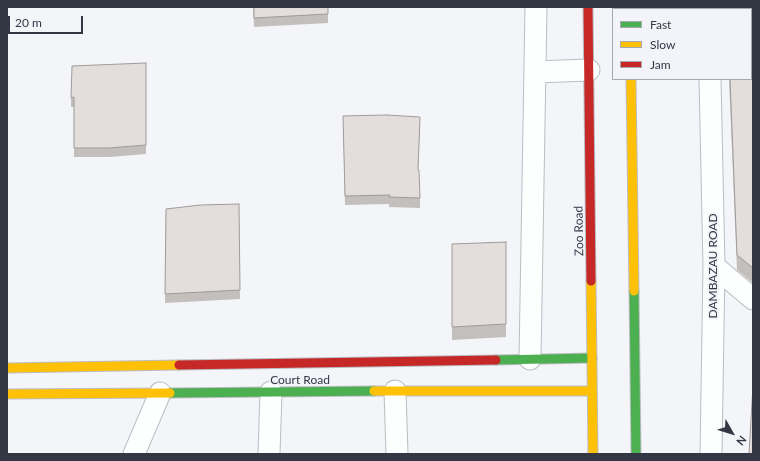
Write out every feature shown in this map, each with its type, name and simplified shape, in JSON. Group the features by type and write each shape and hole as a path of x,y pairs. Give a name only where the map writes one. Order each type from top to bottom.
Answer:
{"main road":[{"name":"Zoo Road","path":"588,7 593,454"},
{"path":"631,80 636,454"},
{"name":"Court Road","path":"7,368 592,358"},
{"name":"Court Road","path":"7,394 532,390 592,392"}],"street":[{"path":"530,359 536,7"},
{"path":"535,72 589,70"},
{"name":"DAMBAZAU ROAD","path":"710,80 714,266 711,454"},
{"path":"714,266 753,298"},
{"path":"395,391 397,454"},
{"path":"269,454 271,392"},
{"path":"134,454 160,393"}],"building":[{"path":"254,7 328,7 328,14 254,18"},
{"path":"752,44 753,268 737,255 730,80 752,80"},
{"path":"146,63 146,145 109,148 74,148 74,97 71,98 72,66"},
{"path":"387,115 420,117 418,170 420,198 389,197 390,195 345,196 343,116"},
{"path":"239,204 240,290 165,294 166,209 200,205"},
{"path":"506,242 506,324 452,327 452,244"},
{"path":"753,385 753,454 749,454"}],"traffic: fast":[{"path":"634,291 636,454"},
{"path":"496,360 592,358"},
{"path":"170,393 374,391"}],"traffic: slow":[{"path":"631,80 634,291"},
{"path":"591,281 593,454"},
{"path":"7,368 179,365"},
{"path":"374,391 592,391"},
{"path":"7,394 170,393"}],"traffic: jam":[{"path":"588,7 591,281"},
{"path":"179,365 496,360"}]}
